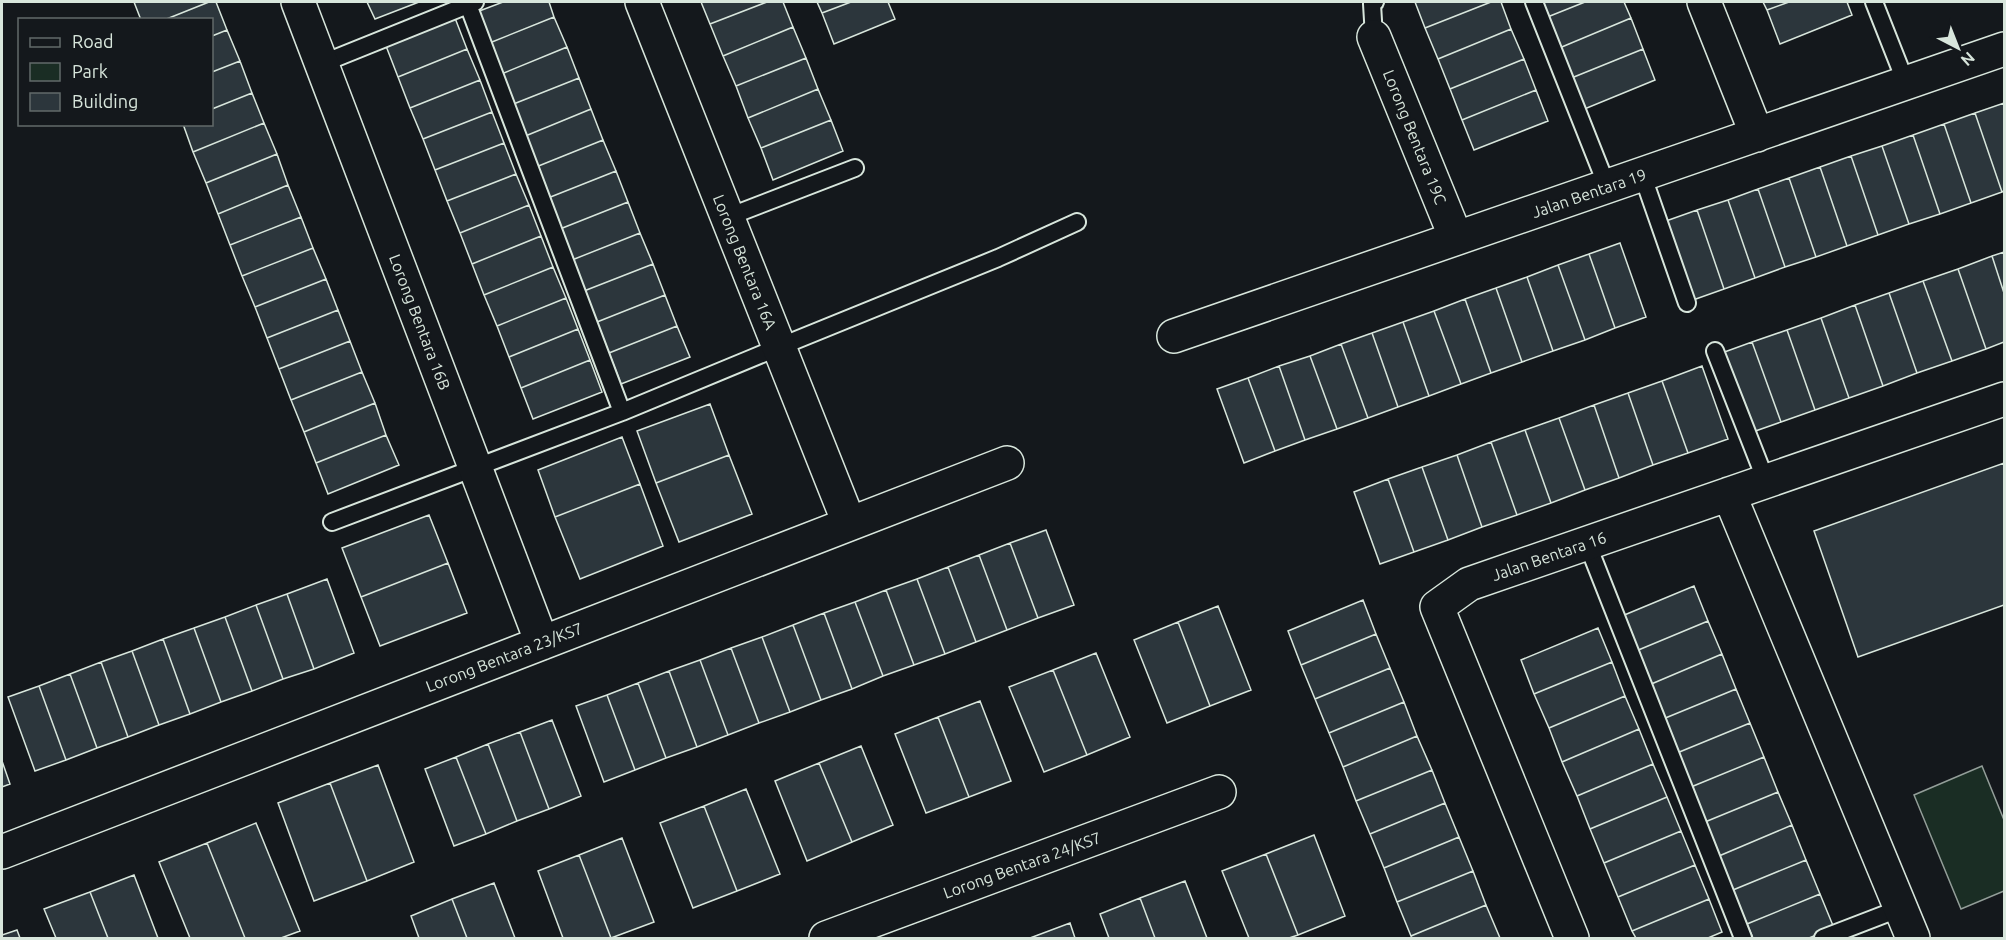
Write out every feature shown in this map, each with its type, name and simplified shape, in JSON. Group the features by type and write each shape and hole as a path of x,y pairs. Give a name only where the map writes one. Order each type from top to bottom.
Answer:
{"street":[{"name":"Lorong Bentara 16B","path":"298,2 542,643"},
{"name":"Lorong Bentara 16A","path":"642,2 849,524"},
{"path":"1704,2 1757,135"},
{"name":"Lorong Bentara 19C","path":"1374,37 1456,238"},
{"name":"Jalan Bentara 19","path":"1174,336 2004,49"},
{"name":"Jalan Bentara 16","path":"1572,939 1437,607 1469,584 2004,399"},
{"name":"Lorong Bentara 23/KS7","path":"2,852 1007,462"},
{"path":"1729,494 1913,939"},
{"name":"Lorong Bentara 24/KS7","path":"826,939 1219,792"}],"lane":[{"path":"321,64 470,2 622,412"},
{"path":"1374,37 1372,4 1375,2"},
{"path":"1534,2 1607,186"},
{"path":"1874,2 1906,83"},
{"path":"728,217 855,168"},
{"path":"1642,174 1687,303"},
{"path":"332,522 622,412 998,258 1077,222"},
{"path":"1714,351 1766,481"},
{"path":"1587,543 1743,939"},
{"path":"1823,939 1901,908"}],"green space":[{"path":"1982,766 2004,820 2004,891 1961,909 1914,795"}],"building":[{"path":"134,2 209,2 169,18 140,18"},
{"path":"209,2 216,2 227,30 213,36 213,18 169,18"},
{"path":"367,2 419,2 375,19"},
{"path":"503,2 549,2 554,17 487,44 474,13"},
{"path":"701,2 767,2 710,24"},
{"path":"767,2 783,2 793,27 723,56 710,24"},
{"path":"817,2 851,2 822,13"},
{"path":"851,2 888,2 895,19 834,44 822,13"},
{"path":"1415,2 1491,2 1425,28"},
{"path":"1491,2 1501,2 1511,29 1438,59 1425,28"},
{"path":"1538,2 1585,2 1545,18"},
{"path":"1585,2 1624,2 1631,18 1557,49 1545,18"},
{"path":"1763,2 1789,2 1767,10"},
{"path":"1789,2 1847,2 1852,15 1780,44 1767,10"},
{"path":"554,17 567,47 499,75 487,44"},
{"path":"455,18 467,49 398,77 386,46"},
{"path":"1631,18 1643,49 1569,79 1557,49"},
{"path":"793,27 806,58 736,86 723,56"},
{"path":"1511,29 1524,59 1450,89 1438,59"},
{"path":"227,30 240,61 213,72 213,36"},
{"path":"567,47 579,78 511,105 499,75"},
{"path":"467,49 480,80 410,108 398,77"},
{"path":"1643,49 1655,80 1582,110 1569,79"},
{"path":"806,58 818,89 748,118 736,86"},
{"path":"1524,59 1536,90 1462,120 1450,89"},
{"path":"240,61 252,93 213,109 213,72"},
{"path":"579,78 591,109 523,137 511,105"},
{"path":"480,80 492,112 423,139 410,108"},
{"path":"818,89 831,120 761,148 748,118"},
{"path":"1536,90 1548,121 1474,150 1462,120"},
{"path":"252,93 264,123 193,152 184,126 213,126 213,109"},
{"path":"2004,103 2004,191 2002,192 1975,113"},
{"path":"591,109 603,140 536,167 523,137"},
{"path":"492,112 504,143 435,170 423,139"},
{"path":"1975,113 2002,192 1971,203 1944,124"},
{"path":"831,120 843,151 773,180 761,148"},
{"path":"264,123 277,154 206,183 193,152"},
{"path":"1944,124 1971,203 1940,214 1913,135"},
{"path":"1913,135 1940,214 1909,224 1882,146"},
{"path":"603,140 616,171 548,198 536,167"},
{"path":"504,143 516,174 447,201 435,170"},
{"path":"1882,146 1909,224 1878,235 1851,156"},
{"path":"277,154 288,185 218,214 206,183"},
{"path":"1851,156 1878,235 1847,246 1820,167"},
{"path":"1820,167 1847,246 1816,257 1789,178"},
{"path":"616,171 628,202 560,229 548,198"},
{"path":"516,174 529,205 460,233 447,201"},
{"path":"1789,178 1816,257 1785,267 1758,189"},
{"path":"288,185 301,217 230,245 218,214"},
{"path":"1758,189 1785,267 1755,278 1728,200"},
{"path":"1728,200 1755,278 1724,289 1697,210"},
{"path":"628,202 640,233 572,260 560,229"},
{"path":"529,205 541,236 472,264 460,233"},
{"path":"1697,210 1724,289 1693,300 1666,221"},
{"path":"301,217 313,248 242,276 230,245"},
{"path":"640,233 653,264 584,291 572,260"},
{"path":"541,236 553,267 484,295 472,264"},
{"path":"1620,243 1646,317 1615,328 1589,254"},
{"path":"313,248 326,279 255,307 242,276"},
{"path":"2004,252 2004,293 1992,256"},
{"path":"1589,254 1615,328 1585,340 1558,265"},
{"path":"1992,256 2004,293 2004,342 1986,349 1958,269"},
{"path":"653,264 665,295 597,322 584,291"},
{"path":"1558,265 1585,340 1553,351 1527,277"},
{"path":"553,267 566,298 497,326 484,295"},
{"path":"1958,269 1986,349 1952,361 1923,281"},
{"path":"1527,277 1553,351 1522,362 1496,288"},
{"path":"326,279 338,310 267,338 255,307"},
{"path":"1923,281 1952,361 1917,373 1889,293"},
{"path":"1496,288 1522,362 1491,373 1465,299"},
{"path":"1889,293 1917,373 1883,386 1855,305"},
{"path":"665,295 677,326 609,353 597,322"},
{"path":"566,298 578,329 509,357 497,326"},
{"path":"1465,299 1491,373 1461,384 1434,311"},
{"path":"1855,305 1883,386 1849,398 1821,318"},
{"path":"338,310 350,341 279,369 267,338"},
{"path":"1434,311 1461,384 1429,396 1403,322"},
{"path":"1821,318 1849,398 1815,410 1787,330"},
{"path":"1403,322 1429,396 1398,407 1372,333"},
{"path":"677,326 690,357 621,384 609,353"},
{"path":"578,329 590,360 521,388 509,357"},
{"path":"1787,330 1815,410 1781,422 1752,342"},
{"path":"1372,333 1398,407 1368,418 1341,344"},
{"path":"350,341 362,372 291,400 279,369"},
{"path":"1752,342 1781,422 1747,434 1719,354"},
{"path":"1341,344 1368,418 1337,429 1310,356"},
{"path":"1310,356 1337,429 1305,440 1279,366"},
{"path":"590,360 602,392 533,419 521,388"},
{"path":"1279,366 1305,440 1275,451 1248,378"},
{"path":"1702,366 1728,439 1688,453 1662,381"},
{"path":"362,372 375,403 304,432 291,400"},
{"path":"1248,378 1275,451 1244,463 1217,389"},
{"path":"1662,381 1688,453 1653,465 1628,393"},
{"path":"1628,393 1653,465 1619,478 1594,405"},
{"path":"375,403 386,435 316,463 304,432"},
{"path":"710,404 729,455 656,483 637,431"},
{"path":"1594,405 1619,478 1585,490 1559,418"},
{"path":"1559,418 1585,490 1551,503 1525,430"},
{"path":"1525,430 1551,503 1517,515 1491,442"},
{"path":"386,435 399,465 328,494 316,463"},
{"path":"622,437 640,484 555,517 538,470"},
{"path":"1491,442 1517,515 1482,527 1457,455"},
{"path":"729,455 752,514 679,542 656,483"},
{"path":"1457,455 1482,527 1448,540 1422,467"},
{"path":"2004,463 2004,605 1858,657 1814,531"},
{"path":"1422,467 1448,540 1414,552 1388,479"},
{"path":"1388,479 1414,552 1380,564 1354,492"},
{"path":"640,484 663,546 580,579 555,517"},
{"path":"429,515 448,563 361,597 342,548"},
{"path":"1046,530 1074,605 1038,618 1010,543"},
{"path":"1010,543 1038,618 1007,630 979,555"},
{"path":"979,555 1007,630 976,642 948,567"},
{"path":"448,563 467,613 380,646 361,597"},
{"path":"948,567 976,642 945,654 917,579"},
{"path":"327,579 354,653 314,669 287,594"},
{"path":"917,579 945,654 914,665 886,590"},
{"path":"1694,586 1708,621 1636,651 1622,616"},
{"path":"886,590 914,665 883,676 855,602"},
{"path":"287,594 314,669 283,679 256,605"},
{"path":"1363,600 1376,634 1301,665 1288,631"},
{"path":"855,602 883,676 852,689 824,613"},
{"path":"256,605 283,679 252,691 225,617"},
{"path":"1218,606 1251,690 1210,706 1178,622"},
{"path":"824,613 852,689 821,700 793,625"},
{"path":"225,617 252,691 221,702 194,628"},
{"path":"1708,621 1722,654 1649,685 1636,651"},
{"path":"1178,622 1210,706 1167,723 1134,640"},
{"path":"793,625 821,700 790,712 762,637"},
{"path":"194,628 221,702 190,714 163,639"},
{"path":"1598,628 1612,662 1534,694 1521,660"},
{"path":"1376,634 1390,668 1315,699 1301,665"},
{"path":"762,637 790,712 759,723 731,648"},
{"path":"163,639 190,714 159,725 132,651"},
{"path":"731,648 759,723 728,735 700,660"},
{"path":"132,651 159,725 128,737 101,662"},
{"path":"1096,653 1130,737 1087,755 1053,670"},
{"path":"1722,654 1736,689 1663,719 1649,685"},
{"path":"700,660 728,735 697,747 669,671"},
{"path":"101,662 128,737 97,748 70,674"},
{"path":"1612,662 1625,696 1549,728 1534,694"},
{"path":"1390,668 1404,702 1329,733 1315,699"},
{"path":"1053,670 1087,755 1044,772 1009,687"},
{"path":"669,671 697,747 666,758 638,683"},
{"path":"70,674 97,748 66,760 39,686"},
{"path":"638,683 666,758 635,770 607,695"},
{"path":"39,686 66,760 35,771 8,697"},
{"path":"1736,689 1750,723 1677,753 1663,719"},
{"path":"607,695 635,770 604,782 576,706"},
{"path":"1625,696 1639,729 1562,762 1549,728"},
{"path":"980,701 1011,781 969,797 938,717"},
{"path":"1404,702 1417,736 1343,767 1329,733"},
{"path":"938,717 969,797 926,813 895,734"},
{"path":"552,720 581,796 549,809 520,732"},
{"path":"1750,723 1764,757 1691,787 1677,753"},
{"path":"1639,729 1653,764 1577,796 1562,762"},
{"path":"520,732 549,809 517,821 488,744"},
{"path":"1417,736 1432,770 1356,801 1343,767"},
{"path":"488,744 517,821 486,834 456,757"},
{"path":"861,746 893,825 852,842 819,763"},
{"path":"456,757 486,834 454,846 425,769"},
{"path":"1764,757 1778,792 1705,822 1691,787"},
{"path":"2,761 10,784 2,787"},
{"path":"819,763 852,842 807,861 775,781"},
{"path":"1653,764 1667,797 1590,829 1577,796"},
{"path":"378,765 414,862 367,881 330,783"},
{"path":"1432,770 1445,803 1370,834 1356,801"},
{"path":"330,783 367,881 314,901 278,803"},
{"path":"746,789 780,874 737,891 704,806"},
{"path":"1778,792 1792,825 1719,856 1705,822"},
{"path":"1667,797 1681,831 1604,863 1590,829"},
{"path":"1445,803 1459,837 1384,868 1370,834"},
{"path":"704,806 737,891 693,908 660,823"},
{"path":"256,823 300,931 281,938 245,938 207,843"},
{"path":"1792,825 1806,860 1733,890 1719,856"},
{"path":"1681,831 1695,865 1618,897 1604,863"},
{"path":"1314,835 1345,916 1298,935 1266,854"},
{"path":"1459,837 1473,871 1397,902 1384,868"},
{"path":"622,838 654,922 611,938 579,855"},
{"path":"207,843 245,938 190,938 159,862"},
{"path":"1266,854 1298,935 1289,938 1249,938 1222,871"},
{"path":"579,855 611,938 563,938 538,871"},
{"path":"1806,860 1820,894 1747,924 1733,890"},
{"path":"1695,865 1709,899 1632,931 1618,897"},
{"path":"1473,871 1486,905 1411,936 1397,902"},
{"path":"134,875 158,938 108,938 90,892"},
{"path":"1185,881 1207,938 1155,938 1140,898"},
{"path":"494,883 515,938 467,938 452,899"},
{"path":"90,892 108,938 56,938 44,909"},
{"path":"1820,894 1834,928 1809,938 1753,938 1747,924"},
{"path":"1140,898 1155,938 1109,938 1100,914"},
{"path":"452,899 467,938 419,938 411,916"},
{"path":"1709,899 1722,932 1708,938 1636,938 1632,931"},
{"path":"1486,905 1500,938 1412,938 1411,936"},
{"path":"1070,923 1075,938 1030,938"},
{"path":"17,930 20,938 2,938 2,935"}]}
